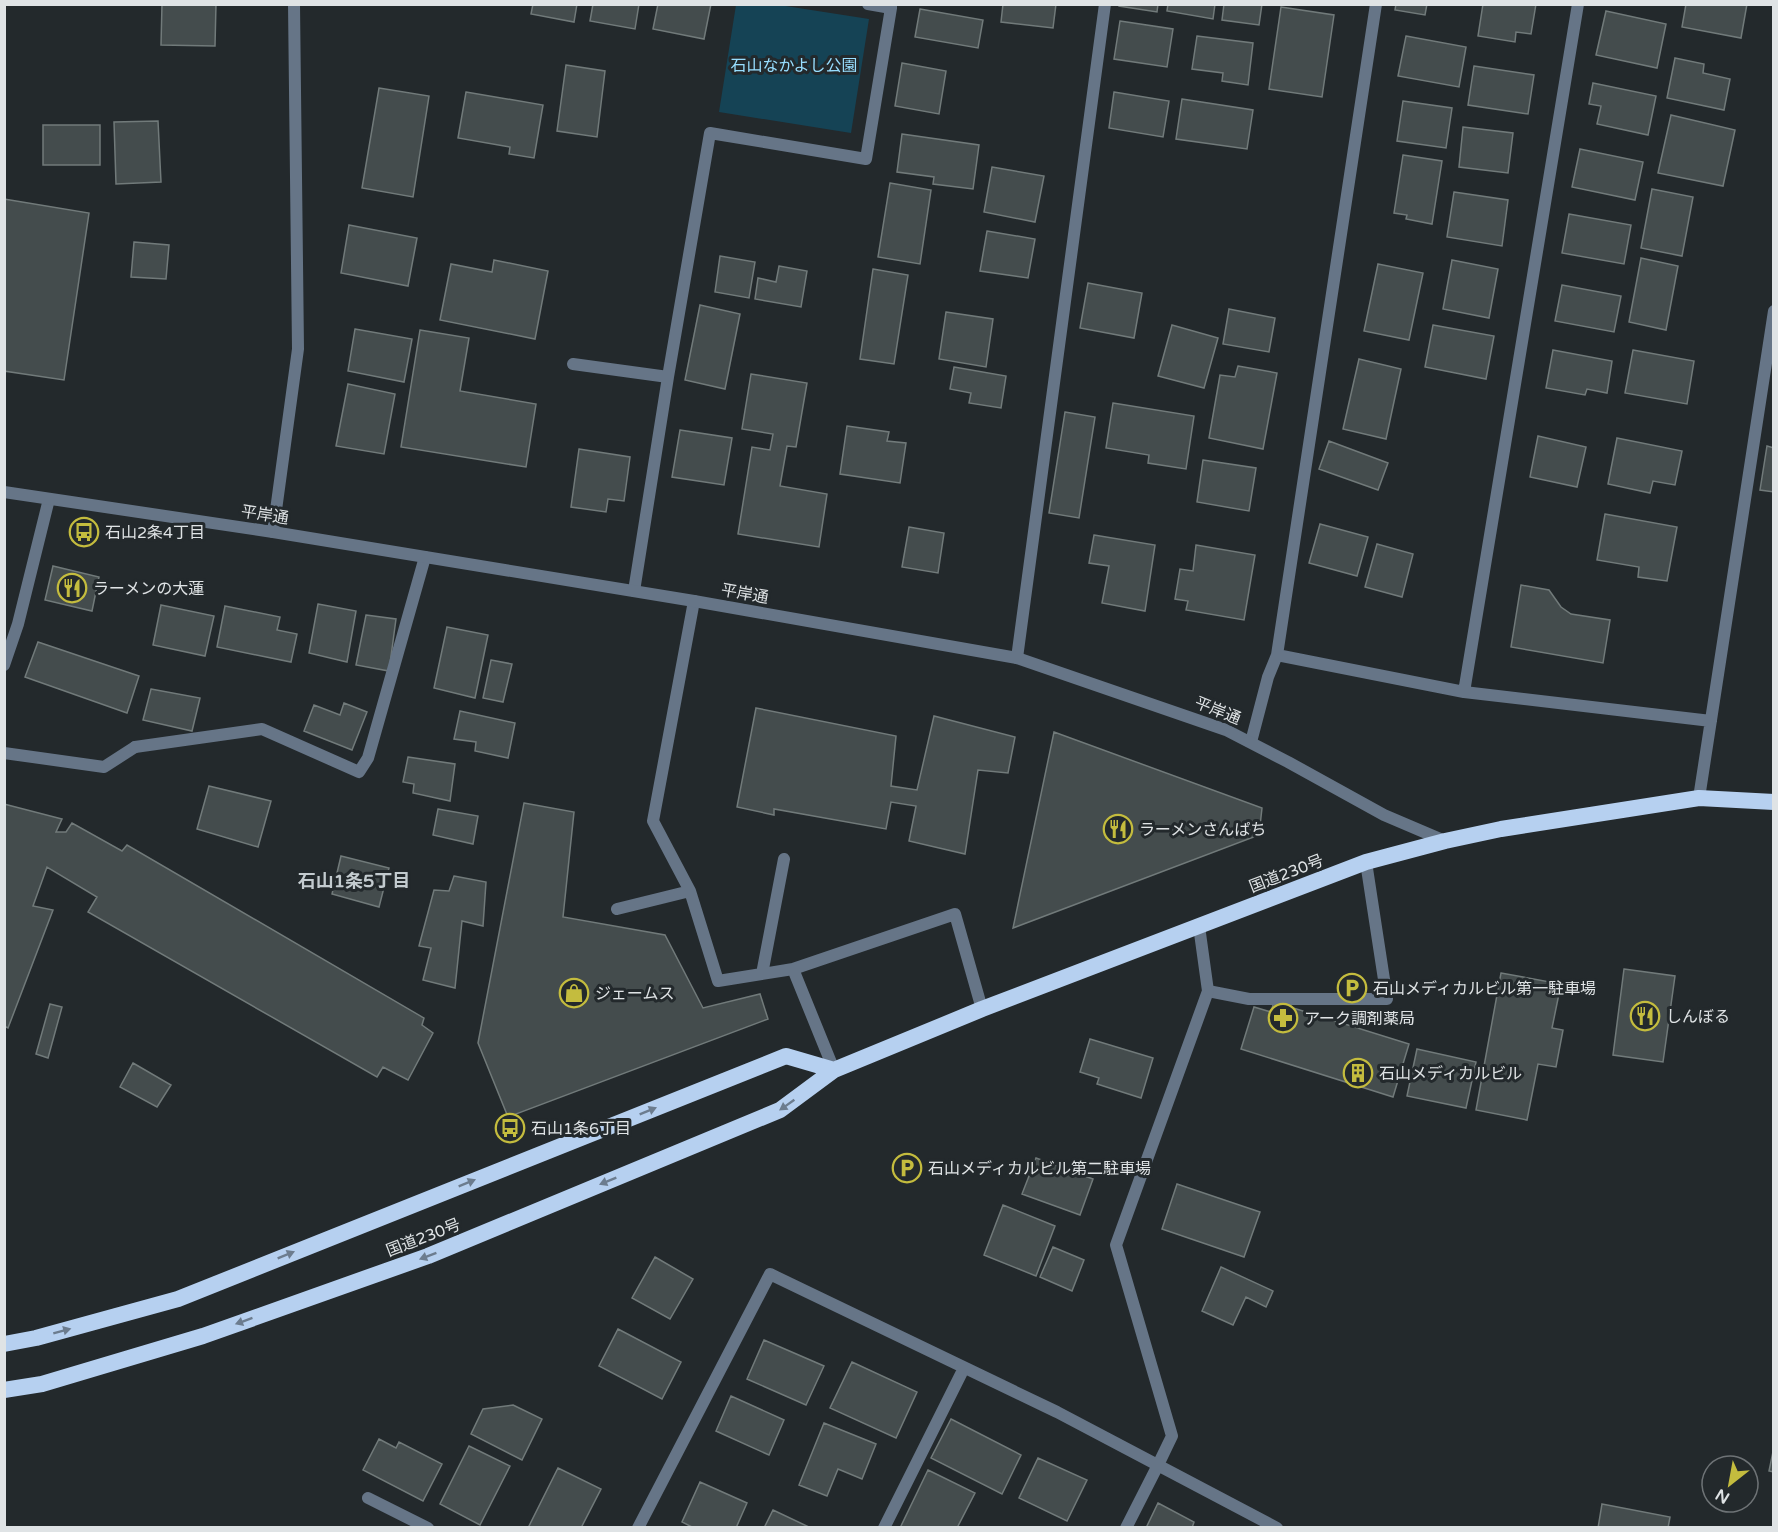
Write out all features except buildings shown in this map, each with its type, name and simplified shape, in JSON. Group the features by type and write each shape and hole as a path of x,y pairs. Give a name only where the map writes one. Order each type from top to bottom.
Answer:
{"highway":[{"name":"国道230号","path":"4,1390 42,1384 203,1336 428,1256 780,1110 834,1070 982,1009 1366,862 1445,841 1512,827 1699,798 1773,802"},
{"name":"国道230号","path":"4,1344 36,1338 178,1299 786,1056 834,1070"}],"street":[{"path":"273,532 298,349 294,4"},
{"path":"634,591 710,133 866,159 891,6 867,4"},
{"path":"1017,658 1105,4"},
{"path":"1251,742 1268,677 1277,655 1376,4"},
{"path":"1464,692 1578,4"},
{"path":"1699,798 1773,311"},
{"path":"573,364 668,377"},
{"name":"平岸通","path":"4,492 273,532 634,591 1017,658 1226,730 1384,815 1445,841"},
{"path":"4,665 18,624 49,499"},
{"path":"4,753 104,767 135,747 262,729 359,772 368,758 426,557"},
{"path":"694,601 653,821 690,891 718,981 793,969 955,914 982,1009"},
{"path":"1277,655 1464,692 1711,721"},
{"path":"762,974 784,859"},
{"path":"1209,991 1249,999 1387,999 1366,862"},
{"path":"617,909 690,891"},
{"path":"1126,1527 1172,1436 1116,1245 1209,991 1199,926"},
{"path":"793,969 834,1070"},
{"path":"638,1527 770,1274 1057,1412 1276,1527"},
{"path":"884,1527 964,1368"},
{"path":"368,1498 428,1527"}],"green space":[{"name":"石山なかよし公園","path":"736,5 779,5 869,19 851,133 719,112"}],"place":[{"name":"石山2条4丁目","path":"84,532"},
{"name":"ラーメンの大蓮","path":"72,588"},
{"name":"ラーメンさんぱち","path":"1118,829"},
{"name":"石山メディカルビル第一駐車場","path":"1352,988"},
{"name":"ジェームス","path":"574,993"},
{"name":"しんぼる","path":"1645,1016"},
{"name":"アーク調剤薬局","path":"1283,1018"},
{"name":"石山メディカルビル","path":"1358,1073"},
{"name":"石山1条6丁目","path":"510,1128"},
{"name":"石山メディカルビル第二駐車場","path":"907,1168"}],"district":[{"name":"石山1条5丁目","path":"354,881"}]}
